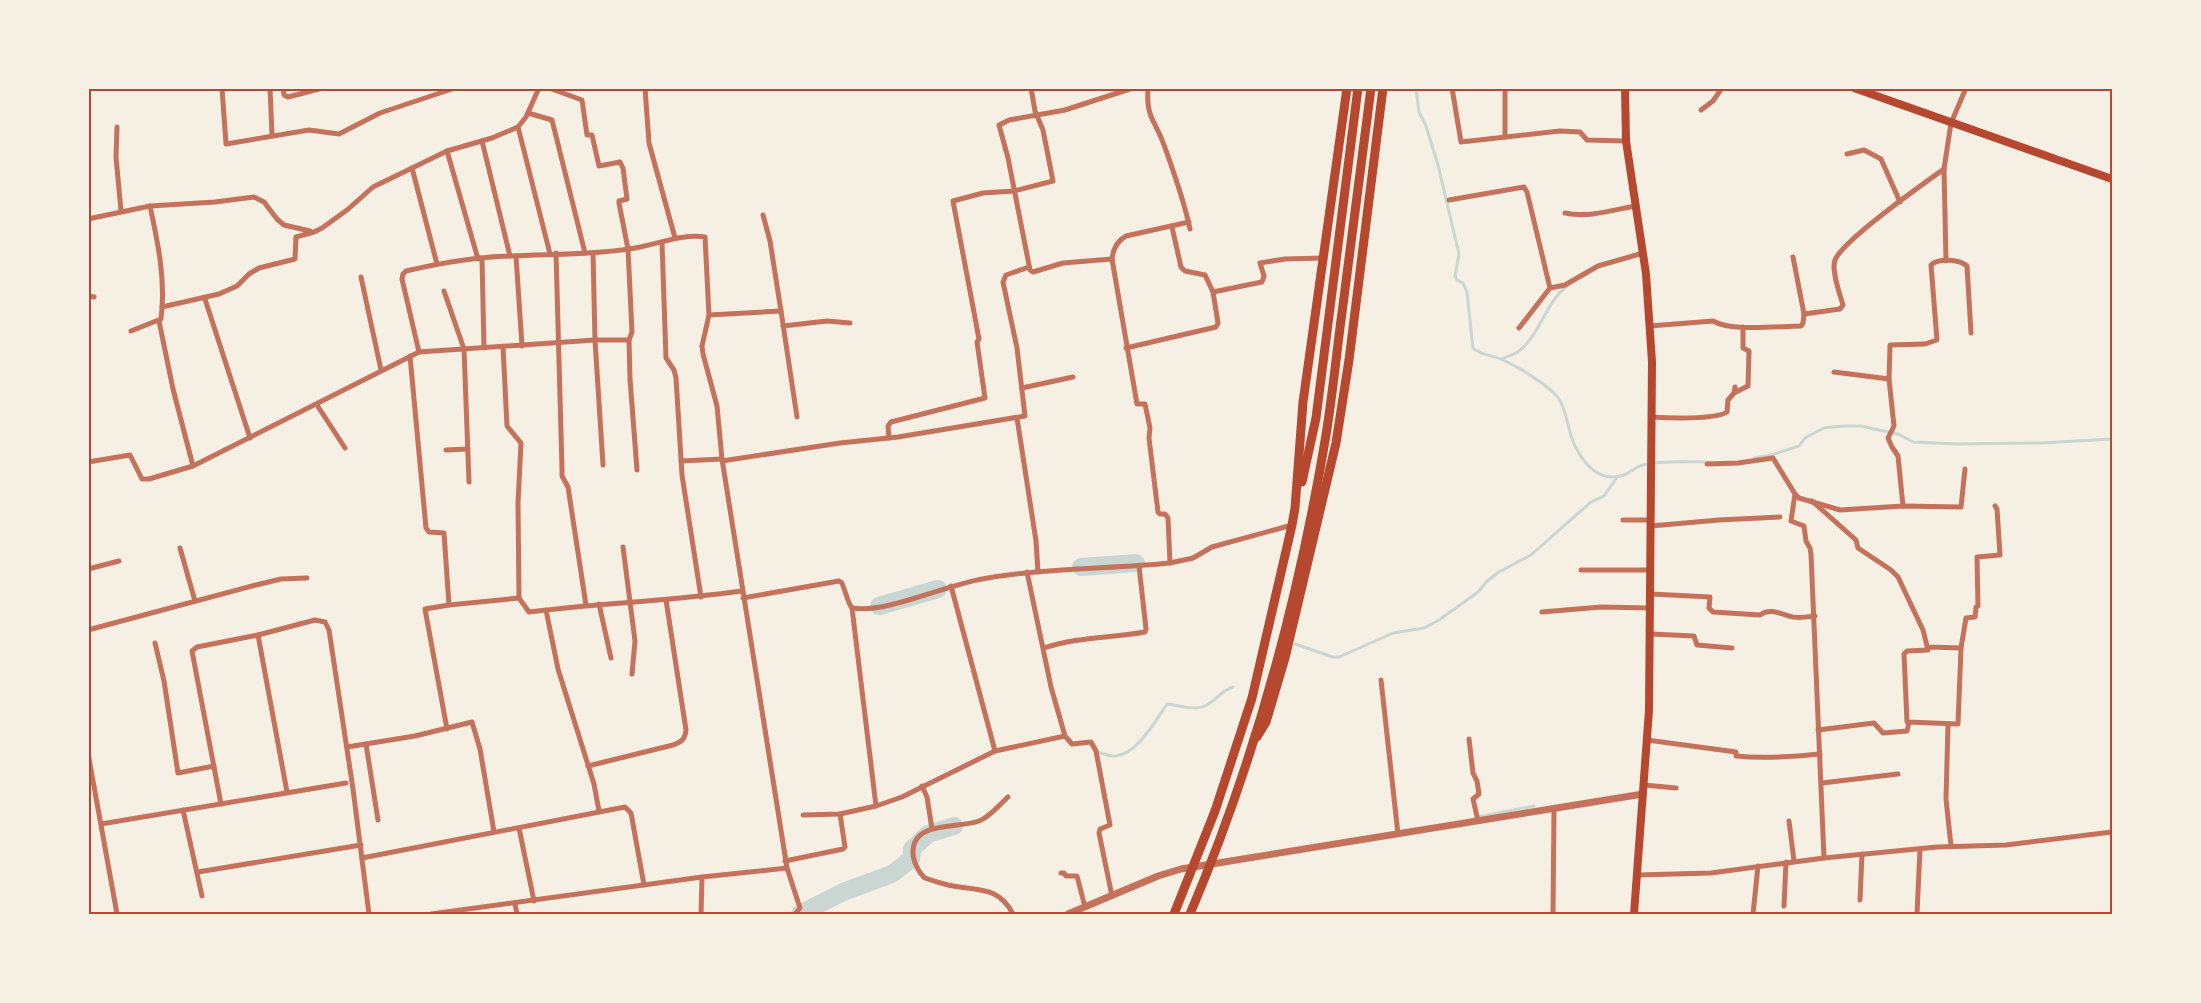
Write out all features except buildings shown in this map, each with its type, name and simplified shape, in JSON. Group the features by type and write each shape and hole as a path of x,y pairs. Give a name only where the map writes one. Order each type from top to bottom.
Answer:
{"highway":[{"path":"1295,508 1303,402 1347,88"},
{"path":"1174,915 1227,777 1252,698 1316,418 1358,88"},
{"path":"1190,915 1210,864 1268,691 1286,626 1316,490 1329,420 1371,88"},
{"path":"1249,749 1266,722 1275,694 1336,442 1349,360 1383,88"}],"main road":[{"path":"1625,88 1626,141 1643,253 1652,362 1651,634 1647,740 1634,915"},
{"path":"1854,88 1874,92 1951,123 2112,179"}],"street":[{"path":"222,88 226,144 309,130 339,134 380,113 455,89"},
{"path":"270,88 272,135"},
{"path":"283,88 284,95 288,96 323,88"},
{"path":"162,307 205,299 237,286 259,268 295,259 296,237 314,232 347,210 373,187 447,151 518,127 528,113 539,88"},
{"path":"549,88 582,100 587,135 592,135 599,166 621,162 627,199 619,203 628,249 632,332 629,340 637,470"},
{"path":"645,88 650,143 675,238"},
{"path":"890,438 888,426 891,422 985,398 977,342 979,339 953,201 983,193 1014,191 1048,184 1054,179 1031,88"},
{"path":"1112,259 1063,263 1033,272 1029,267 999,124 1076,107 1133,88"},
{"path":"1148,88 1149,115 1161,137 1178,184 1189,226 1126,236 1118,242 1112,252 1112,259 1137,404 1145,404 1150,428 1149,438 1158,512 1166,514 1168,518 1170,563"},
{"path":"1452,88 1461,142 1560,131 1580,132 1587,140 1626,141"},
{"path":"1505,88 1505,137"},
{"path":"1701,110 1713,101 1722,88"},
{"path":"1946,261 1944,169 1951,123 1966,88"},
{"path":"528,113 552,120 585,253"},
{"path":"117,127 116,157 121,211"},
{"path":"518,127 553,254 559,342 562,469 570,496 586,605"},
{"path":"482,141 513,256 522,346"},
{"path":"1847,154 1864,150 1881,159 1900,202"},
{"path":"447,151 480,258 483,348"},
{"path":"412,168 437,264"},
{"path":"1804,314 1842,307 1834,270 1835,258 1856,237 1944,169"},
{"path":"1449,200 1524,187 1550,288"},
{"path":"88,219 150,206 254,197 264,202 284,225 314,232"},
{"path":"150,206 157,237 163,289 159,321 173,389 193,466"},
{"path":"1565,213 1576,215 1597,213 1635,206"},
{"path":"763,215 770,241 797,417"},
{"path":"1126,348 1216,327 1218,315 1213,292 1205,275 1185,271 1181,267 1172,227"},
{"path":"418,352 402,276 406,271 480,258 593,253 662,243 675,238 703,236 706,239 710,315 702,346 703,354 717,406 722,460 785,861 800,908 795,915"},
{"path":"662,243 666,358 676,378 681,461 701,597"},
{"path":"593,253 595,340 603,465"},
{"path":"1519,328 1550,288 1565,285 1587,271 1605,264 1643,253"},
{"path":"1650,326 1713,321 1743,327 1801,326 1804,314 1793,257"},
{"path":"1213,292 1262,282 1264,276 1260,263 1285,259 1323,258"},
{"path":"1903,506 1898,456 1888,438 1894,426 1889,379 1890,345 1925,344 1937,340 1931,266 1936,261 1962,262 1967,266 1971,333"},
{"path":"681,461 722,460 890,438 1026,416 1017,348 1003,282 1006,275 1029,267"},
{"path":"361,277 381,370"},
{"path":"444,291 464,349 469,482"},
{"path":"205,299 250,438"},
{"path":"710,315 781,311"},
{"path":"131,330 159,321"},
{"path":"783,326 827,321 850,322"},
{"path":"1651,417 1678,418 1724,414 1728,400 1734,393 1748,386 1749,351 1743,348 1743,327"},
{"path":"88,462 130,455 142,479 193,466 418,352 559,342 629,340"},
{"path":"503,347 507,426 520,443 519,597 529,612 599,604 667,605 742,591"},
{"path":"410,356 426,528 429,532 444,533 449,605"},
{"path":"1834,372 1889,379"},
{"path":"1022,388 1072,377"},
{"path":"317,405 345,448"},
{"path":"1017,418 1036,541 1038,572"},
{"path":"446,450 468,449"},
{"path":"1707,464 1738,463 1773,458 1795,494 1840,510 1903,506 1960,507 1965,469"},
{"path":"1795,494 1791,521 1804,526 1806,541 1810,548 1815,616 1824,858"},
{"path":"1812,501 1856,540 1858,548 1898,577 1929,647"},
{"path":"1909,723 1958,724 1961,648 1966,618 1975,616 1978,606 1977,557 2000,555 1995,506"},
{"path":"1623,520 1651,523 1780,517"},
{"path":"852,608 873,609 980,579 1027,572 1170,563 1193,558 1212,547 1292,525"},
{"path":"623,547 636,650 632,674"},
{"path":"180,548 195,602"},
{"path":"88,569 119,561"},
{"path":"1044,648 1083,638 1145,632 1139,566"},
{"path":"1581,570 1651,570"},
{"path":"1027,572 1051,687 1065,736 1072,744 1089,741 1094,745 1110,825 1100,829 1099,833 1112,896"},
{"path":"88,630 281,579 307,578"},
{"path":"743,598 839,581 842,583 852,608 876,806"},
{"path":"951,586 995,752"},
{"path":"1651,594 1710,597 1711,611 1760,615 1764,612 1779,612 1789,616 1815,616"},
{"path":"447,729 425,609 519,597"},
{"path":"599,604 611,658"},
{"path":"588,766 673,745 685,738 687,730 667,605"},
{"path":"1542,612 1601,607 1650,608"},
{"path":"546,610 558,669 594,784 599,811"},
{"path":"221,804 192,651 197,646 258,635 315,620 325,622 329,630 347,747 369,915"},
{"path":"1651,634 1694,636 1696,645 1732,648"},
{"path":"258,635 287,792"},
{"path":"155,643 164,681 178,773 214,766"},
{"path":"1818,730 1874,723 1883,733 1907,731 1909,723 1907,722 1904,654 1907,651 1926,651 1929,647 1961,648"},
{"path":"1381,680 1398,834"},
{"path":"347,747 473,723 494,832"},
{"path":"1948,725 1946,799 1951,846"},
{"path":"803,814 840,814 876,806 902,797 995,752 1065,736"},
{"path":"1469,739 1473,773 1479,795 1473,799 1478,821"},
{"path":"1647,740 1736,752 1736,756 1750,758 1770,759 1820,754"},
{"path":"366,744 378,820"},
{"path":"88,753 117,915"},
{"path":"1822,783 1898,774"},
{"path":"346,783 351,775"},
{"path":"101,824 346,783 353,789"},
{"path":"1644,785 1676,788"},
{"path":"922,786 927,797 932,829"},
{"path":"1068,915 1162,874 1194,867 1643,794"},
{"path":"1008,797 994,811 979,821 932,829 920,834 914,846 913,858 925,878 949,885 993,892 1008,904 1013,915"},
{"path":"362,858 625,807 631,813 644,885"},
{"path":"1553,915 1554,809"},
{"path":"183,810 202,896"},
{"path":"785,861 843,849 840,814"},
{"path":"1790,821 1794,861"},
{"path":"519,828 534,901"},
{"path":"1637,875 1711,873 1862,854 1951,846 2006,846 2112,832"},
{"path":"198,872 361,845"},
{"path":"1917,915 1920,849"},
{"path":"1860,900 1862,854"},
{"path":"1784,906 1786,862"},
{"path":"1753,915 1758,866"},
{"path":"431,915 702,877 787,868"},
{"path":"1060,873 1066,876 1077,876 1084,907"},
{"path":"701,915 702,877"},
{"path":"514,904 517,915"}],"waterway":[{"path":"1416,88 1419,112 1426,126 1438,165 1459,254 1455,276 1463,283 1467,292 1473,348 1516,367 1553,392 1562,404 1572,439 1579,453 1589,466 1601,475 1616,477 1640,466 1654,463 1708,462"},
{"path":"1502,359 1526,345 1553,301 1567,286"},
{"path":"1754,458 1799,446 1805,438 1824,428 1843,426 1860,426 1898,434 1913,442 2042,443 2112,439"},
{"path":"1295,644 1339,657 1393,633 1424,628 1478,592 1499,572 1531,555 1591,502 1604,496 1617,477"},
{"path":"1081,567 1136,563"},
{"path":"879,606 938,589"},
{"path":"1097,752 1113,756 1131,750 1145,736 1167,704 1191,708 1201,707 1233,687"},
{"path":"1478,817 1534,806"},
{"path":"800,914 843,892 892,874 911,859 912,849 928,834 954,826"}]}
